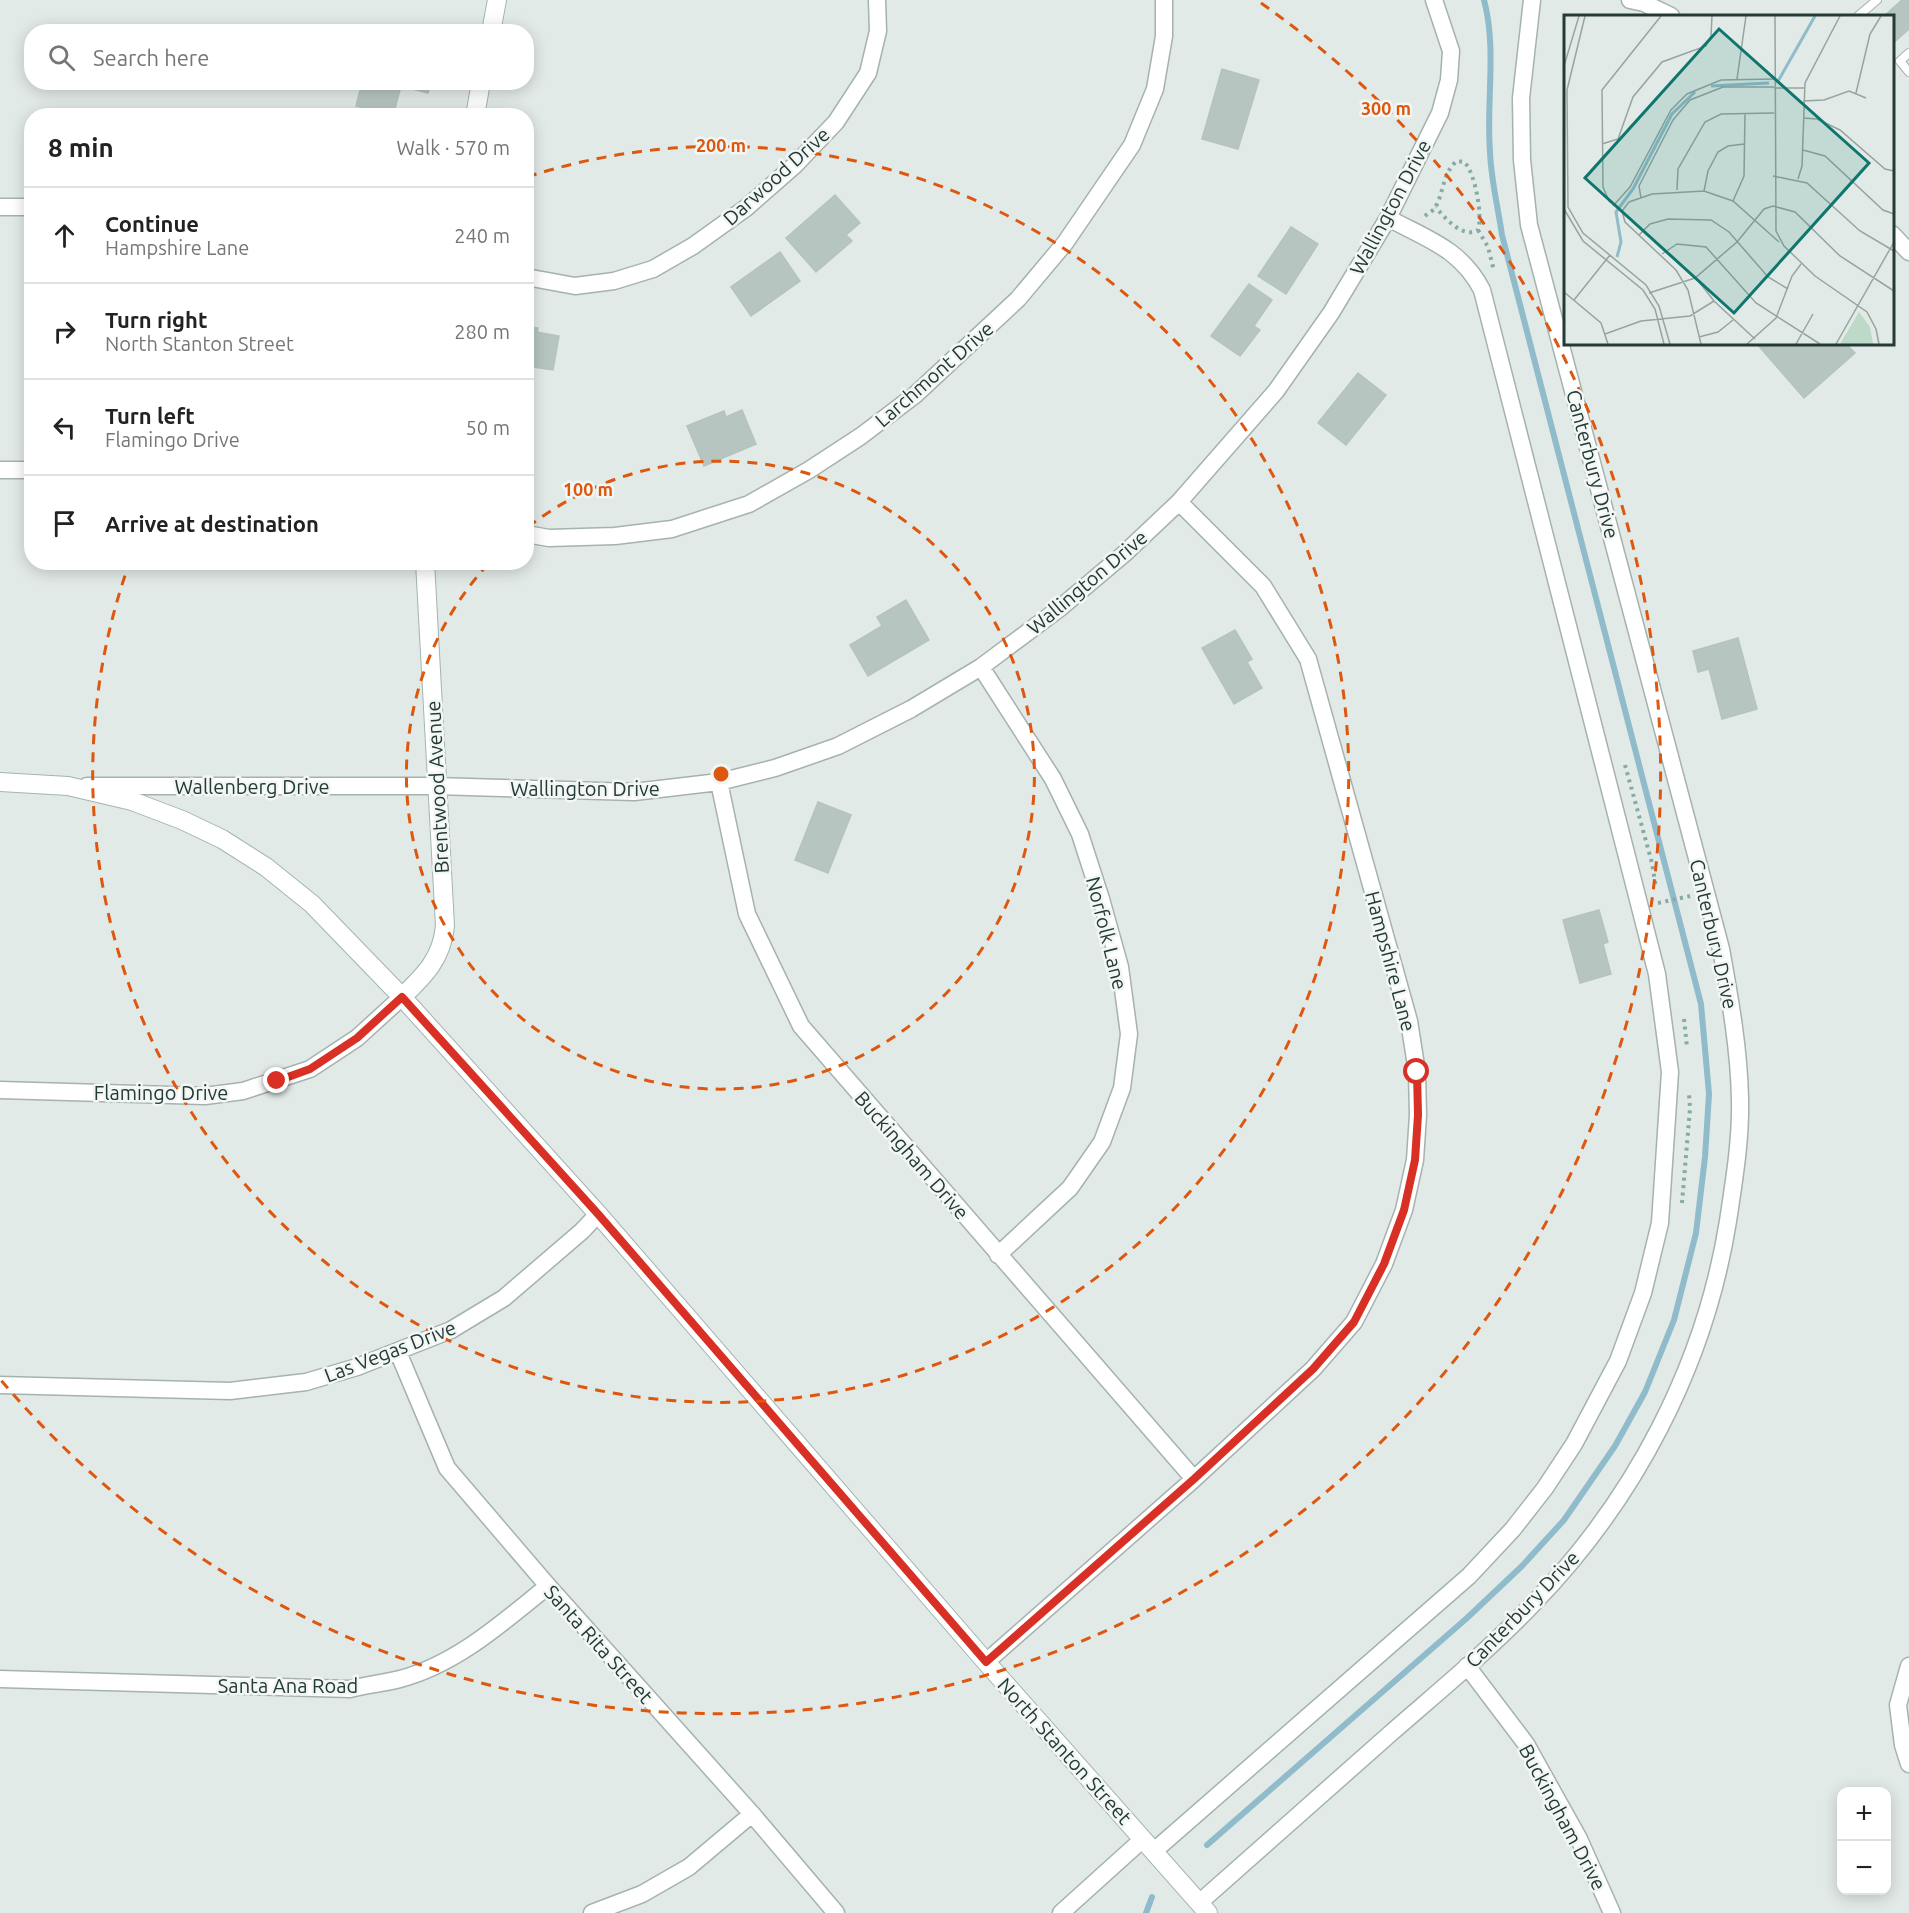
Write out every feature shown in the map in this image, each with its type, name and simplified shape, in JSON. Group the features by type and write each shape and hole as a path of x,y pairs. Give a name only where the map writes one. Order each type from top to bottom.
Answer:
{"street":[{"path":"492,24 494,0"},
{"name":"Darwood Drive","path":"534,278 575,286 614,281 653,269 693,246 746,207 795,165 836,122 868,73 878,31 877,0"},
{"name":"Larchmont Drive","path":"534,535 549,538 615,536 672,529 749,504 809,470 915,395 955,360 1025,291 1065,243 1132,145 1155,89 1164,36 1164,0"},
{"name":"Canterbury Drive","path":"1204,1908 1533,1604 1570,1562 1614,1506 1655,1438 1682,1382 1711,1300 1723,1250 1735,1177 1740,1100 1735,1028 1721,949 1530,225 1522,159 1521,98 1532,0"},
{"path":"1630,0 1644,3 1669,15"},
{"name":"Wallington Drive","path":"436,786 634,792 719,782 775,768 838,746 911,709 981,667 1060,608 1124,554 1179,502 1276,391 1331,313 1389,218 1440,113 1449,80 1450,51 1438,1"},
{"path":"476,108 480,90"},
{"path":"0,207 24,207"},
{"path":"1061,1913 1148,1845 1470,1576 1513,1530 1545,1488 1574,1444 1618,1361 1643,1293 1660,1222 1670,1072 1657,974 1482,290 1475,276 1458,257 1389,218"},
{"path":"1894,235 1909,252"},
{"path":"0,470 24,470"},
{"name":"Hampshire Lane","path":"986,1662 1194,1479 1313,1369 1354,1322 1384,1264 1404,1210 1415,1160 1418,1115 1417,1072 1409,1021 1308,659 1263,586 1179,502"},
{"name":"Brentwood Avenue","path":"402,997 439,955 444,941 445,926 425,570"},
{"name":"Norfolk Lane","path":"981,667 1053,779 1080,834 1120,967 1129,1034 1122,1088 1102,1142 1070,1188 998,1255"},
{"name":"North Stanton Street","path":"0,782 69,786 132,801 182,820 222,839 266,867 312,904 402,997 598,1214 986,1662 1204,1908"},
{"name":"Buckingham Drive","path":"719,782 747,914 801,1026 1194,1479"},
{"name":"Wallenberg Drive","path":"69,786 436,786"},
{"name":"Flamingo Drive","path":"0,1090 205,1096 243,1091 310,1069 357,1038 402,997"},
{"name":"Las Vegas Drive","path":"0,1385 230,1391 306,1382 357,1367 451,1330 504,1298 582,1231 598,1214"},
{"name":"Santa Rita Street","path":"398,1352 447,1468 548,1586 752,1814 836,1913"},
{"name":"Santa Ana Road","path":"0,1679 350,1689 402,1679 450,1659 490,1632 548,1586"},
{"name":"Buckingham Drive","path":"1467,1666 1532,1754 1580,1839 1612,1913"},
{"path":"1909,1666 1898,1705 1903,1745 1909,1764"},
{"path":"592,1913 642,1894 688,1867 752,1814"}],"lane":[{"path":"1859,15 1877,0"},
{"path":"1909,53 1900,61 1909,72"}],"path":[{"path":"1422,218 1436,207 1447,171 1457,161 1464,162 1471,170 1481,216 1478,230 1488,247 1496,280"},
{"path":"1436,207 1451,223 1468,233 1478,230"},
{"path":"1622,757 1652,863 1658,903 1693,895"},
{"path":"1683,1014 1687,1049"},
{"path":"1681,1207 1690,1109 1689,1085"}],"building":[{"path":"1902,0 1909,0 1909,29 1894,42 1894,15 1885,15"},
{"path":"1222,69 1259,80 1238,149 1202,139"},
{"path":"360,90 400,90 395,108 356,106"},
{"path":"835,195 860,223 846,235 852,241 816,272 786,238"},
{"path":"1291,227 1318,244 1286,294 1258,276"},
{"path":"780,252 800,281 751,316 731,287"},
{"path":"1249,284 1272,300 1254,326 1260,330 1240,356 1211,336"},
{"path":"534,327 538,328 537,332 559,336 553,370 534,367"},
{"path":"1758,345 1847,345 1855,353 1804,398"},
{"path":"1358,373 1386,395 1346,445 1318,423"},
{"path":"742,410 756,444 704,466 687,426 724,411 726,417"},
{"path":"906,600 929,640 868,676 850,645 882,626 877,617"},
{"path":"1235,630 1252,659 1247,662 1262,688 1234,704 1202,648"},
{"path":"1738,638 1757,709 1722,719 1709,669 1698,672 1693,651"},
{"path":"818,802 851,815 828,873 795,860"},
{"path":"1599,910 1608,942 1603,944 1611,974 1580,983 1563,920"}],"waterway":[{"path":"1207,1845 1467,1618 1522,1566 1564,1520 1615,1446 1645,1392 1674,1320 1696,1233 1705,1157 1709,1094 1701,1004 1502,235 1491,162 1489,133 1491,56 1484,0"},
{"path":"1146,1913 1152,1897"}],"route":[{"path":"277,1081 310,1069 357,1038 402,997 598,1214 986,1662 1194,1479 1313,1369 1354,1322 1384,1264 1404,1210 1415,1160 1418,1115 1417,1072"}]}
